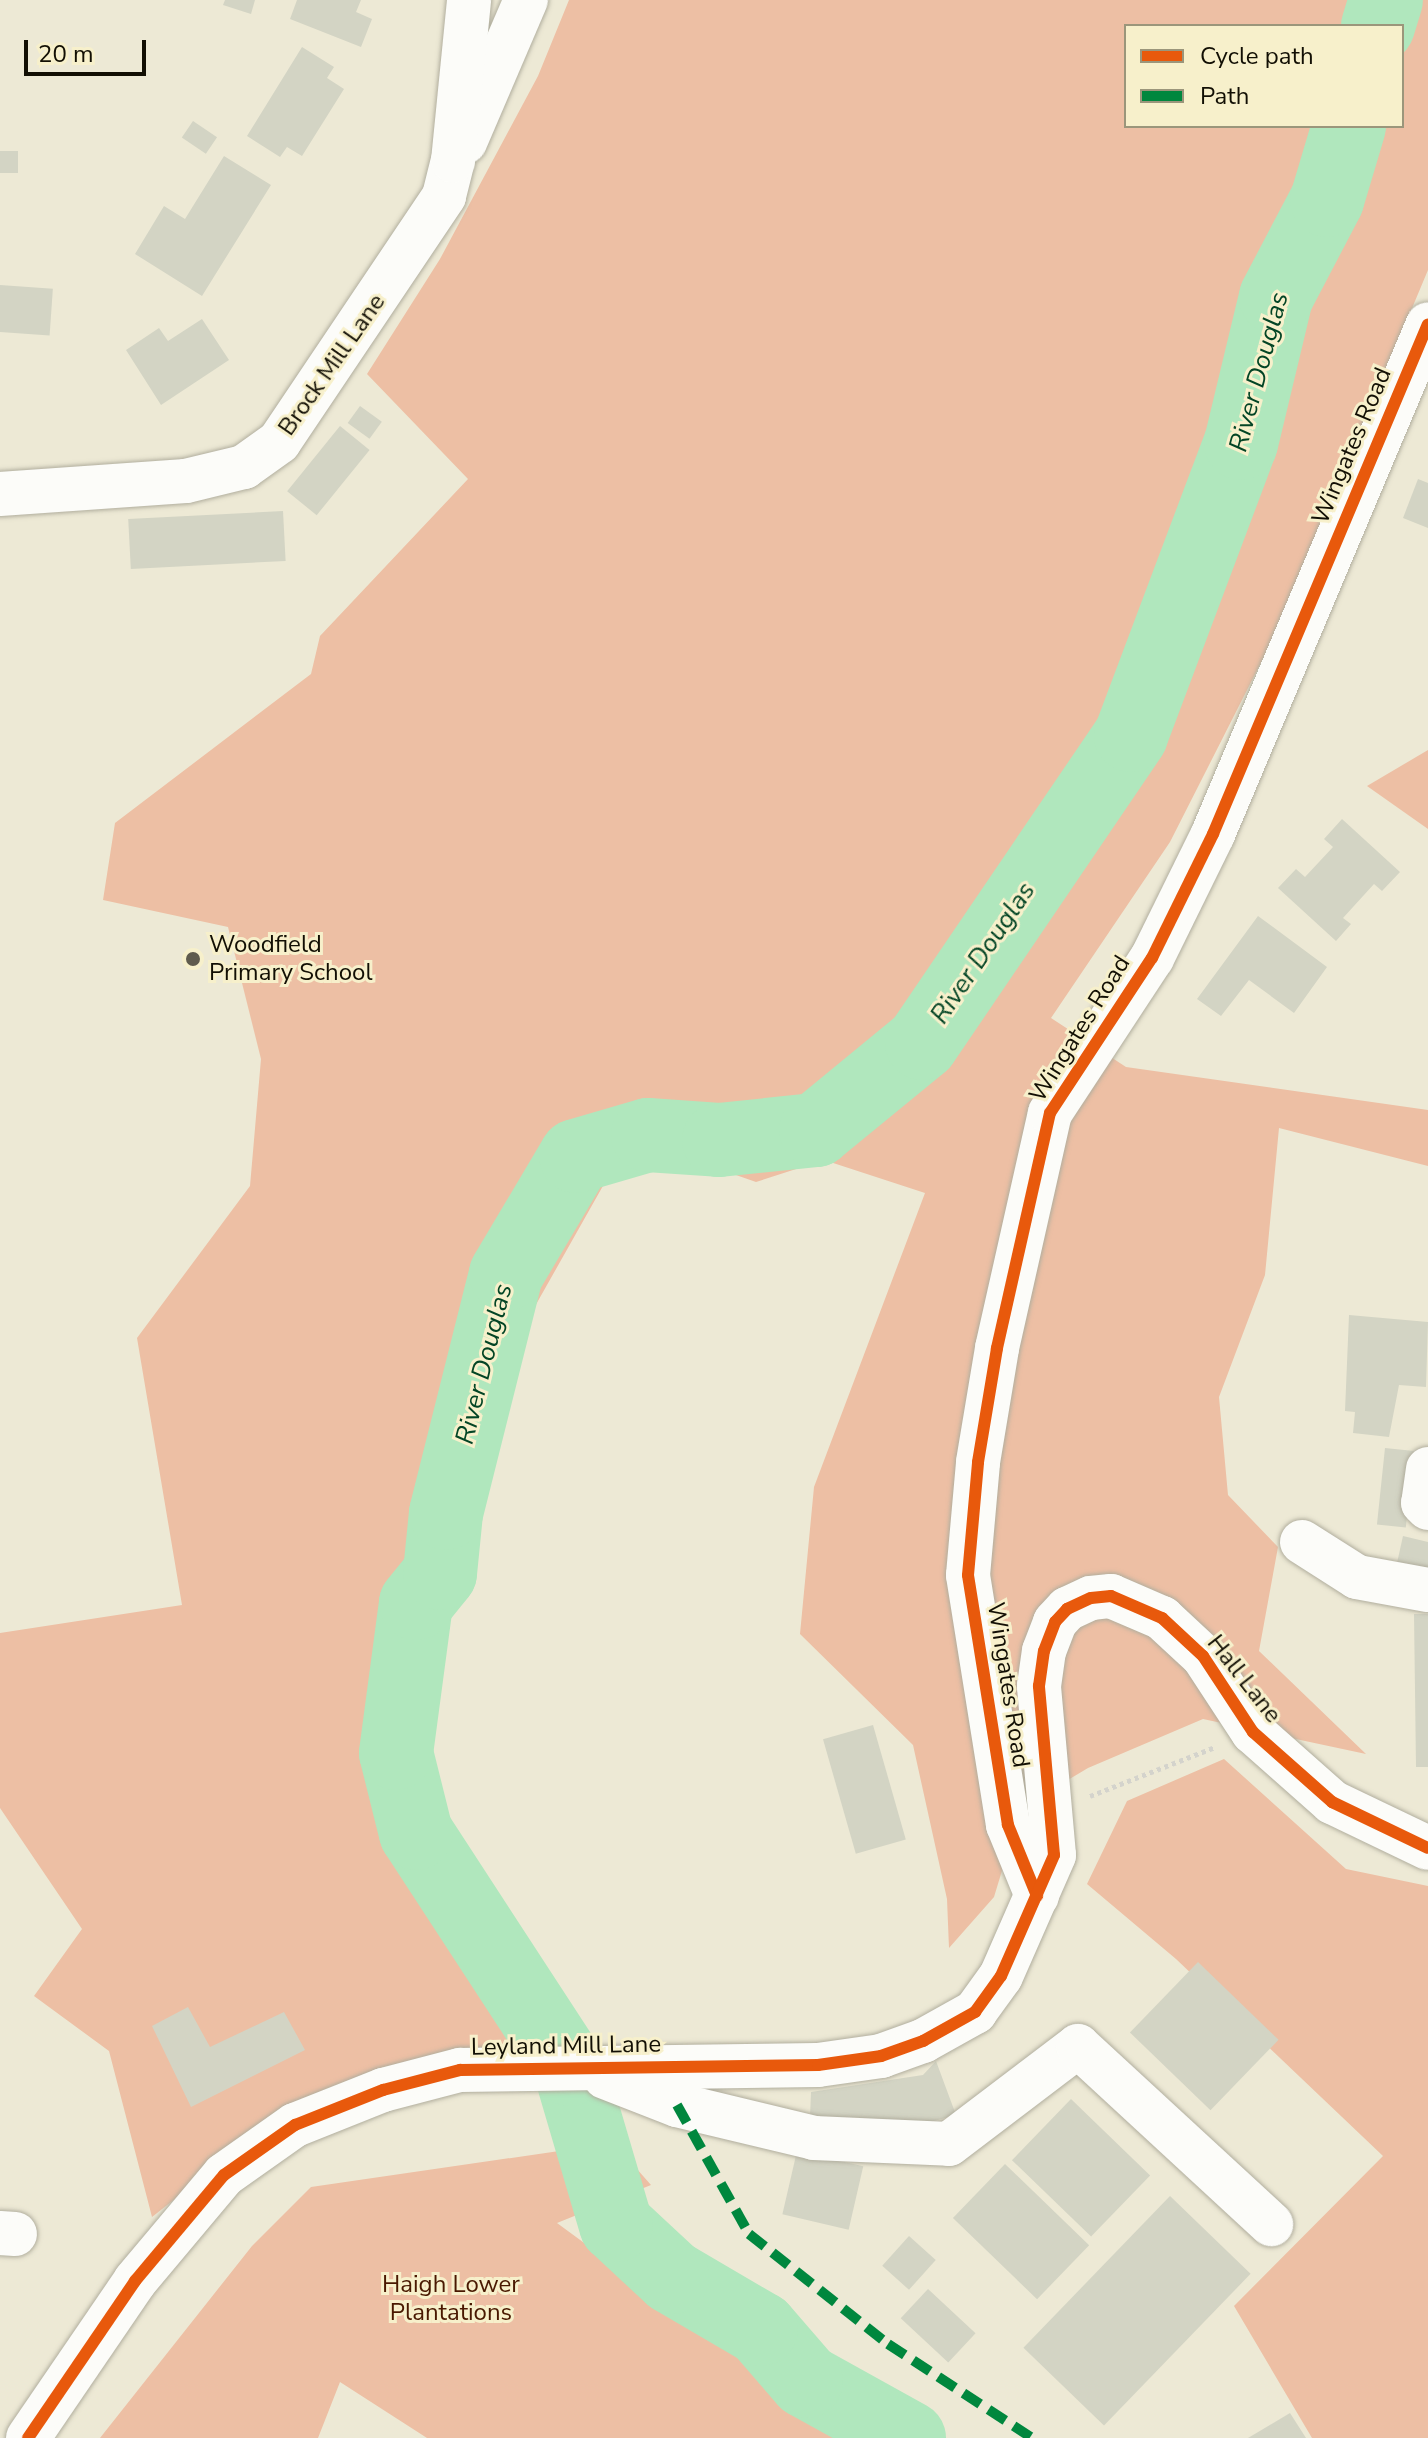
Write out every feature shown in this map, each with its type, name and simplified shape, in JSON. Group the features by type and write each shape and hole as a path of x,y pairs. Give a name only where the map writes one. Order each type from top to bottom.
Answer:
{"street":[{"name":"Brock Mill Lane","path":"453,161 469,0"},
{"name":"Brock Mill Lane","path":"0,494 186,481 244,467 279,442 427,227 453,161 474,128 526,0"},
{"name":"Wingates Road","path":"1037,1896 1008,1825 968,1575 978,1462 997,1348 1050,1113 1152,958 1213,834 1428,324"},
{"path":"1428,1469 1423,1503 1428,1508"},
{"path":"1302,1542 1357,1577 1428,1590"},
{"name":"Hall Lane","path":"1037,1896 1054,1855 1053,1810 1039,1686 1044,1651 1055,1622 1067,1609 1091,1598 1111,1596 1162,1618 1203,1656 1253,1732 1332,1802 1428,1848"},
{"name":"Leyland Mill Lane","path":"28,2438 135,2281 224,2175 295,2125 383,2090 460,2070 818,2065 881,2056 923,2041 975,2012 1001,1976 1037,1896"},
{"path":"564,2069 677,2105 814,2138 949,2144 1078,2046 1271,2224"}],"path":[{"path":"1053,1810 1253,1732"}],"green space":[{"path":"569,0 1428,0 1428,270 1277,631 1170,842 1051,1018 1126,1067 1428,1110 1428,1166 1279,1128 1265,1275 1219,1397 1228,1495 1278,1547 1259,1651 1366,1754 1203,1719 1088,1768 1021,1808 994,1897 949,1948 947,1899 913,1745 800,1634 814,1487 925,1193 824,1160 756,1182 630,1138 477,1409 424,1743 429,1783 526,2057 284,2113 152,2217 109,2051 34,1996 82,1929 0,1808 0,1633 182,1605 137,1338 250,1186 261,1059 228,927 103,900 115,823 311,674 320,636 468,479 367,374 440,259 538,76"},
{"path":"1428,750 1428,829 1367,786"},
{"path":"1224,1759 1346,1869 1428,1886 1428,2438 1312,2438 1234,2306 1383,2156 1176,1959 1087,1884 1127,1801"},
{"name":"Haigh Lower Plantations","path":"614,2143 651,2185 557,2223 850,2438 427,2438 340,2382 318,2438 100,2438 252,2246 311,2187"}],"building":[{"path":"225,0 255,0 251,14 223,5"},
{"path":"297,0 361,0 356,12 372,19 361,47 290,19"},
{"path":"302,47 334,67 327,78 344,89 302,156 287,147 280,157 247,136"},
{"path":"193,121 217,137 206,154 182,138"},
{"path":"0,151 18,151 18,173 0,173"},
{"path":"224,156 271,185 202,296 135,254 164,206 185,219"},
{"path":"0,285 53,289 50,336 0,332"},
{"path":"202,319 229,360 161,405 126,350 159,328 168,341"},
{"path":"360,406 382,422 369,439 348,423"},
{"path":"340,426 370,450 317,515 287,491"},
{"path":"1418,479 1428,483 1428,528 1403,518"},
{"path":"283,511 286,561 131,569 128,519"},
{"path":"1342,819 1400,872 1382,891 1374,884 1343,918 1351,924 1336,941 1278,888 1296,869 1305,877 1333,847 1324,839"},
{"path":"1258,916 1327,967 1294,1013 1249,980 1221,1016 1197,999"},
{"path":"1349,1315 1428,1322 1426,1387 1399,1385 1389,1437 1353,1433 1355,1412 1345,1411"},
{"path":"1385,1448 1414,1451 1406,1528 1377,1525"},
{"path":"1403,1536 1428,1542 1428,1570 1397,1563"},
{"path":"1414,1614 1428,1614 1428,1767 1416,1767"},
{"path":"873,1725 906,1839 856,1854 823,1739"},
{"path":"1198,1962 1279,2040 1210,2110 1130,2032"},
{"path":"188,2007 210,2047 284,2012 305,2050 191,2107 152,2026"},
{"path":"936,2061 956,2115 893,2132 810,2117 811,2092 923,2075"},
{"path":"1071,2099 1150,2175 1091,2237 1012,2160"},
{"path":"797,2151 863,2166 849,2230 782,2214"},
{"path":"1005,2164 1089,2245 1037,2299 953,2218"},
{"path":"1170,2196 1251,2274 1104,2426 1023,2348"},
{"path":"909,2236 936,2260 909,2290 882,2266"},
{"path":"928,2289 976,2333 948,2363 901,2318"},
{"path":"1290,2413 1306,2438 1248,2438"}],"waterway":[{"name":"River Douglas","path":"1379,24 1386,0"},
{"name":"River Douglas","path":"909,2438 806,2381 761,2329 672,2277 616,2225 570,2069 416,1833 396,1753 416,1603 440,1573 446,1513 506,1274 576,1156 648,1135 719,1140 816,1130 922,1043 1131,735 1241,443 1276,297 1327,200 1348,128"}],"marked path":[{"path":"677,2105 749,2234 888,2344 1032,2438"}],"cycle path":[{"path":"1037,1896 1008,1825 968,1575 978,1462 997,1348 1050,1113 1152,958 1213,834 1428,324"},
{"path":"28,2438 135,2281 224,2175 295,2125 383,2090 460,2070 818,2065 881,2056 923,2041 975,2012 1001,1976 1054,1855 1039,1686 1044,1651 1055,1622 1067,1609 1091,1598 1111,1596 1162,1618 1203,1656 1253,1732 1332,1802 1428,1848"}],"place":[{"name":"Woodfield Primary School","path":"193,959"}]}
